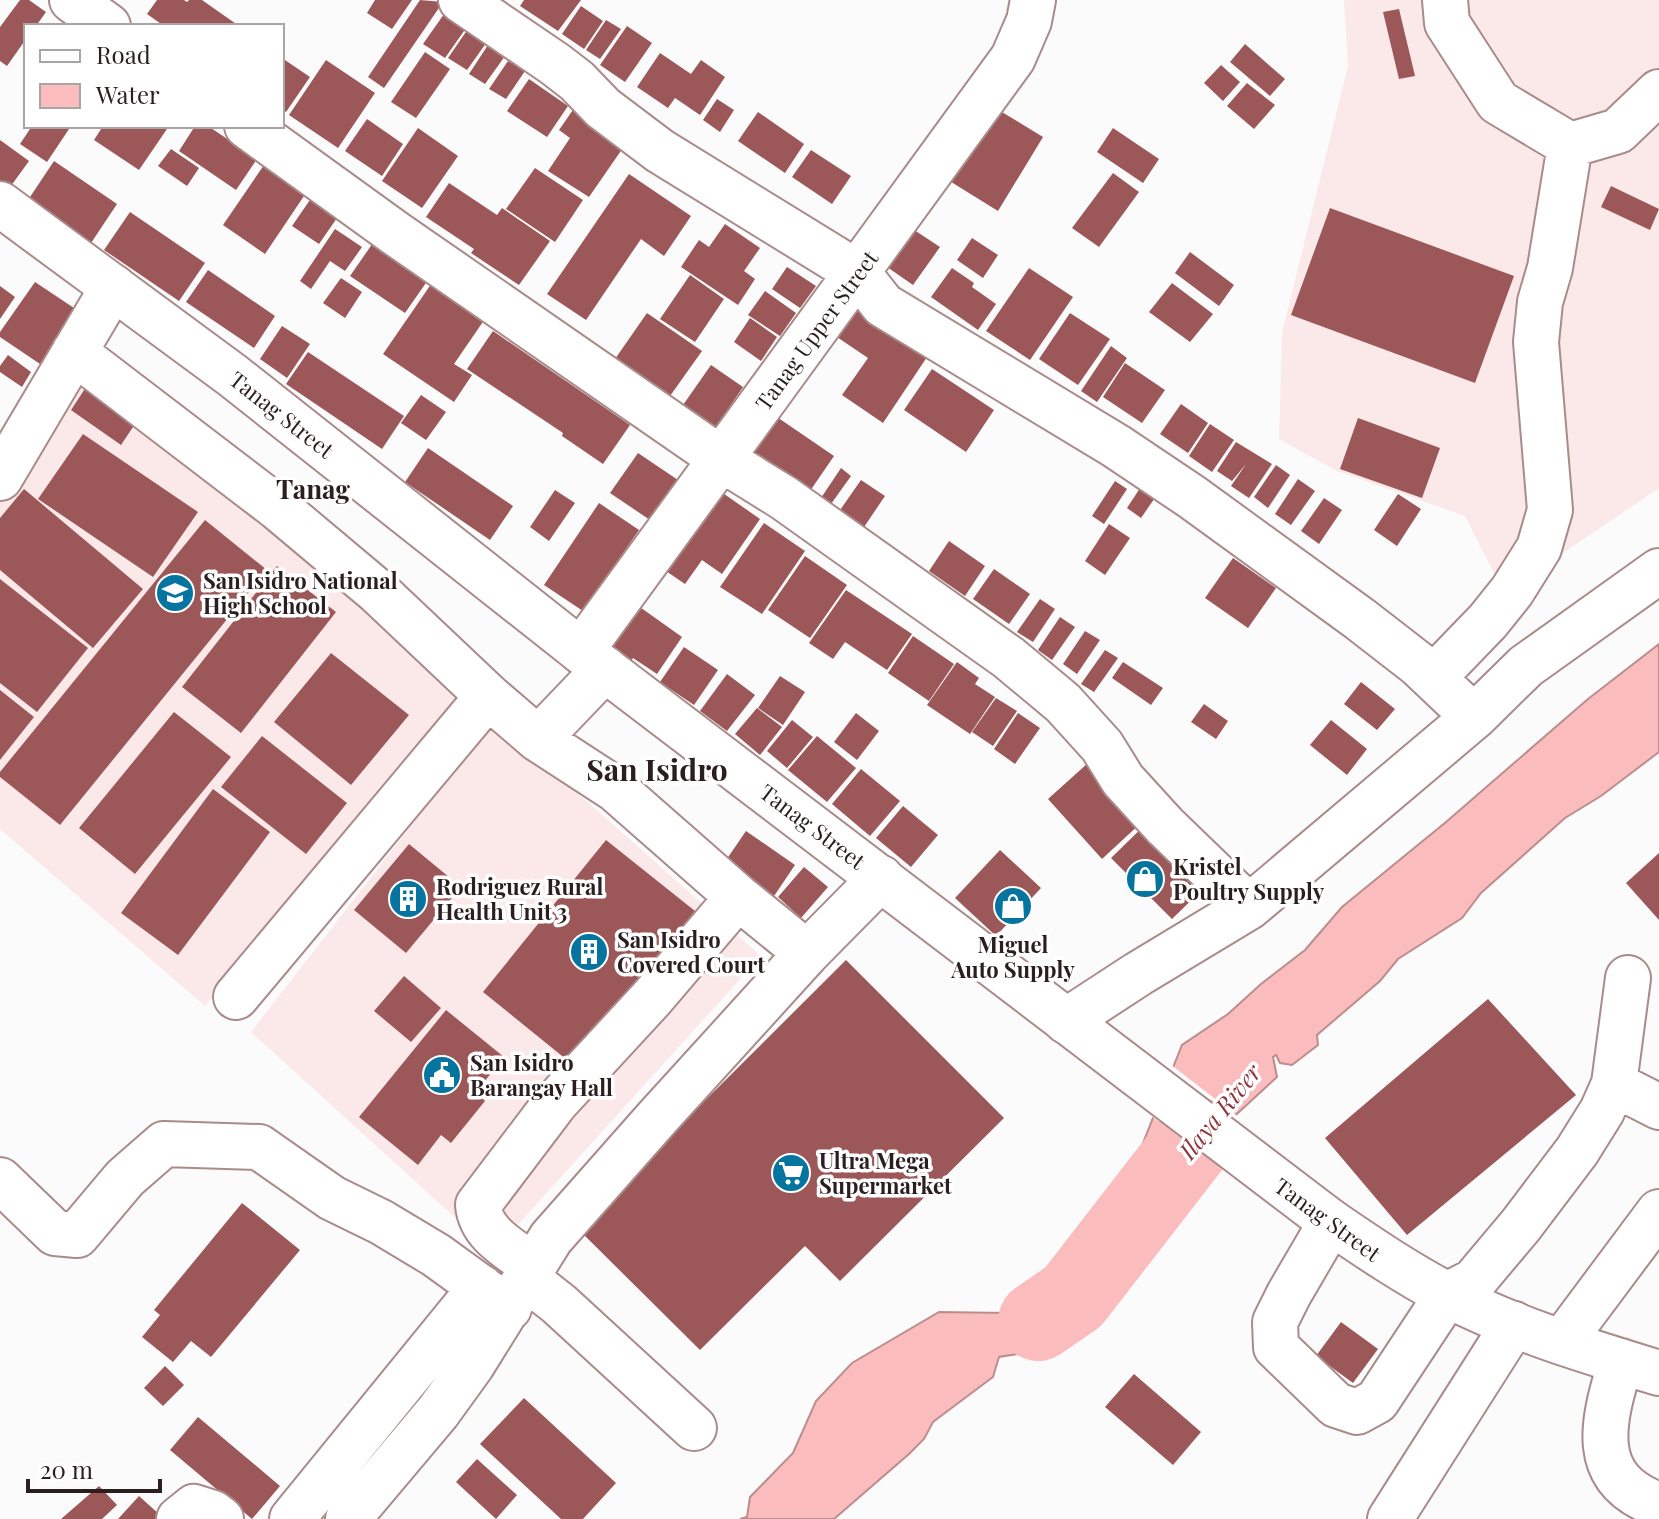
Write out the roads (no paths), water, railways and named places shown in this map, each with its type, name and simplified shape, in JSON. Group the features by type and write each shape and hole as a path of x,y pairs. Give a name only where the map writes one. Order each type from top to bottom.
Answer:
{"street":[{"path":"72,0 105,24"},
{"path":"461,0 555,64 603,108 660,151 858,273 883,305 1116,446 1192,497 1360,619 1433,678 1474,717"},
{"name":"Tanag Upper Street","path":"538,739 723,460 1013,58 1029,21 1033,0"},
{"path":"1445,0 1447,23 1498,102 1570,145 1618,131 1659,92"},
{"path":"250,128 395,233 937,604 1009,658 1063,703 1102,746 1123,780 1165,826 1249,907"},
{"path":"1433,678 1512,591 1539,548 1550,510 1536,342 1540,302 1550,268 1570,145"},
{"name":"Tanag Street","path":"0,204 232,375 593,660 1331,1222 1385,1259 1447,1295 1562,1342 1640,1367"},
{"path":"1,476 113,287"},
{"path":"74,352 312,536 378,592 538,739 615,789 807,953"},
{"path":"1066,1021 1249,907 1474,717 1526,666 1659,571"},
{"path":"236,997 488,696"},
{"path":"292,1519 512,1285 657,1118 807,953 881,878"},
{"path":"512,1285 492,1235 480,1219 478,1205 556,1102 652,998 738,897"},
{"path":"1331,1222 1275,1322 1276,1347 1336,1405 1357,1412 1377,1401 1447,1295 1474,1281 1521,1225 1577,1151 1602,1111 1614,1084 1628,978"},
{"path":"1614,1084 1659,1107"},
{"path":"0,1180 55,1233 77,1235 125,1178 164,1144 259,1147 332,1198 381,1222 436,1255 559,1304 694,1428"},
{"path":"1562,1342 1659,1212"},
{"path":"348,1519 438,1412 512,1285"},
{"path":"1390,1519 1514,1324"},
{"path":"1640,1367 1604,1421 1605,1452 1616,1478 1642,1507"},
{"path":"179,1519 194,1507 221,1519"}],"water":[{"path":"1659,644 1659,752 1601,796 1565,818 1481,893 1462,918 1398,959 1380,981 1317,1035 1318,1045 1292,1065 1280,1063 1276,1055 1273,1057 1277,1077 1164,1181 1164,1186 1173,1191 1164,1197 1162,1213 1155,1226 1150,1221 1142,1226 1127,1224 1120,1230 1121,1235 1114,1237 1117,1250 1125,1257 1120,1268 1112,1270 1111,1282 1083,1296 1080,1322 1057,1345 999,1357 993,1377 933,1422 924,1439 909,1454 834,1519 740,1519 747,1517 750,1497 793,1453 816,1401 852,1363 939,1312 1009,1313 1039,1305 1066,1283 1088,1255 1107,1207 1134,1174 1139,1153 1182,1045 1228,1014 1305,950 1342,907 1588,699"}],"waterway":[{"name":"Ilaya River","path":"1038,1321 1073,1297 1197,1137"}],"place":[{"name":"San Isidro National High School","path":"175,593"},
{"name":"Kristel Poultry Supply","path":"1145,879"},
{"name":"Rodriguez Rural Health Unit 3","path":"408,899"},
{"name":"Miguel Auto Supply","path":"1013,906"},
{"name":"San Isidro Covered Court","path":"589,952"},
{"name":"San Isidro Barangay Hall","path":"442,1075"},
{"name":"Ultra Mega Supermarket","path":"791,1173"}],"district":[{"name":"Tanag","path":"313,488"},
{"name":"San Isidro","path":"657,769"}]}
